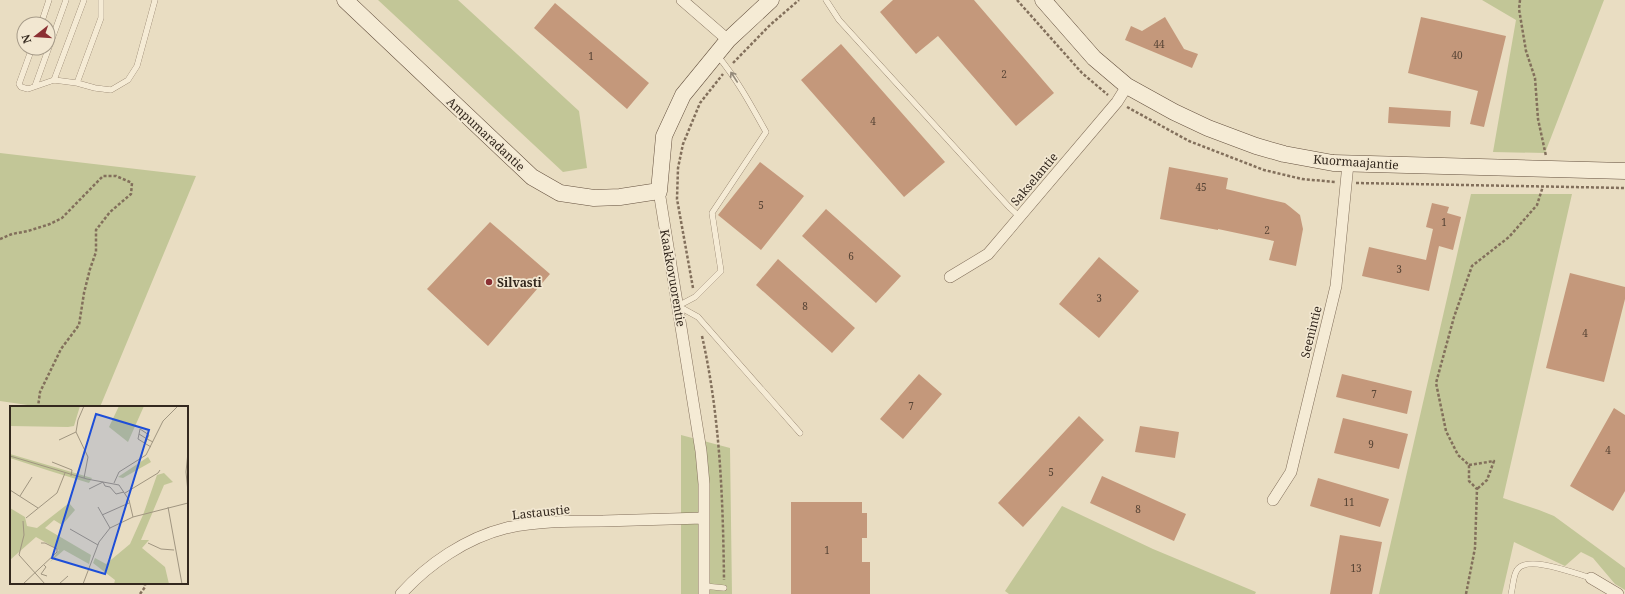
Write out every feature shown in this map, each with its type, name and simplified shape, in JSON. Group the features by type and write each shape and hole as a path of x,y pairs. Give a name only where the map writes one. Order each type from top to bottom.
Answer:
{"street":[{"name":"Ampumaradantie","path":"344,0 532,177 560,193 594,198 620,197 658,191"},
{"path":"682,0 728,40"},
{"name":"Kaakkovuorentie","path":"704,590 704,484 701,452 658,191 664,136 683,95 728,40 771,0"},
{"name":"Kuormaajantie","path":"1042,0 1094,58 1127,86 1174,112 1208,128 1256,146 1284,154 1333,163 1625,171"},
{"name":"Sakselantie","path":"950,277 988,254 1117,102 1127,86"},
{"name":"Seenintie","path":"1273,500 1291,472 1336,286 1348,164"},
{"name":"Lastaustie","path":"401,594 440,559 470,541 505,528 552,522 703,518"},
{"path":"1590,578 1618,594"}],"lane":[{"path":"43,16 49,0"},
{"path":"35,86 66,0"},
{"path":"54,80 84,0"},
{"path":"77,83 100,18 101,0"},
{"path":"29,56 19,84 21,87 28,90 35,86 54,80 111,90 128,80 137,66 155,0"},
{"path":"826,0 839,20 1009,207 1020,217"},
{"path":"678,306 695,298 721,271 712,213 766,132 749,100 728,68 716,54"},
{"path":"678,306 698,317 800,433"},
{"path":"1511,594 1517,569 1522,565 1543,564 1590,578"},
{"path":"704,590 724,588"}],"path":[{"path":"1477,489 1469,481 1469,465 1458,455 1446,431 1436,383 1454,317 1472,266 1509,237 1537,205 1549,169 1538,119 1535,78 1526,51 1519,9 1520,0"},
{"path":"0,239 12,234 50,224 62,218 103,176 116,176 132,183 131,194 110,212 96,230 96,252 84,293 79,325 61,349 40,392 38,406"},
{"path":"1466,594 1475,548 1477,489 1487,480 1494,461 1469,465"},
{"path":"140,594 145,587 145,584"}],"green space":[{"path":"378,0 458,0 579,111 587,168 563,172"},
{"path":"1482,0 1604,0 1545,153 1493,152 1516,20"},
{"path":"0,153 196,176 100,406 34,406 0,401"},
{"path":"1471,194 1572,194 1503,498 1554,516 1625,568 1625,590 1615,584 1593,558 1581,552 1565,566 1514,542 1502,594 1379,594"},
{"path":"681,435 730,448 732,594 681,594"},
{"path":"1062,506 1153,549 1256,592 1255,594 1009,594 1005,591"}],"building":[{"path":"893,0 974,0 1054,93 1016,126 938,36 916,54 880,12"},
{"path":"555,3 649,83 627,109 534,28"},
{"path":"1165,17 1184,49 1198,54 1192,68 1125,40 1131,26 1142,31"},
{"path":"1421,17 1506,36 1484,127 1470,124 1478,91 1408,73"},
{"path":"841,44 945,162 904,197 801,80"},
{"path":"1389,107 1451,111 1450,127 1388,123"},
{"path":"760,162 804,196 761,250 718,215"},
{"path":"1169,167 1228,178 1226,189 1285,203 1289,206 1300,215 1303,229 1296,266 1269,260 1274,241 1160,219"},
{"path":"1432,203 1449,207 1447,213 1461,217 1453,250 1439,246 1429,291 1362,276 1369,247 1426,260 1433,229 1426,227"},
{"path":"826,209 901,276 876,303 802,236"},
{"name":"Silvasti","path":"490,222 550,274 488,346 427,289"},
{"path":"1099,257 1139,291 1099,338 1059,304"},
{"path":"778,259 855,328 832,353 756,285"},
{"path":"1570,273 1625,287 1625,299 1604,382 1546,368"},
{"path":"919,374 942,394 903,439 880,419"},
{"path":"1342,374 1412,391 1407,414 1336,397"},
{"path":"1614,408 1625,415 1625,491 1613,511 1570,486"},
{"path":"1079,416 1104,440 1023,527 998,503"},
{"path":"1343,418 1408,434 1399,469 1334,453"},
{"path":"1140,426 1179,432 1175,458 1135,452"},
{"path":"1102,476 1186,514 1174,541 1090,503"},
{"path":"1318,478 1389,499 1380,527 1310,506"},
{"path":"791,502 862,502 862,513 867,513 867,538 862,538 862,562 870,562 870,594 791,594"},
{"path":"1340,535 1382,542 1372,594 1330,594"}],"place":[{"name":"Silvasti","path":"489,282"}]}
